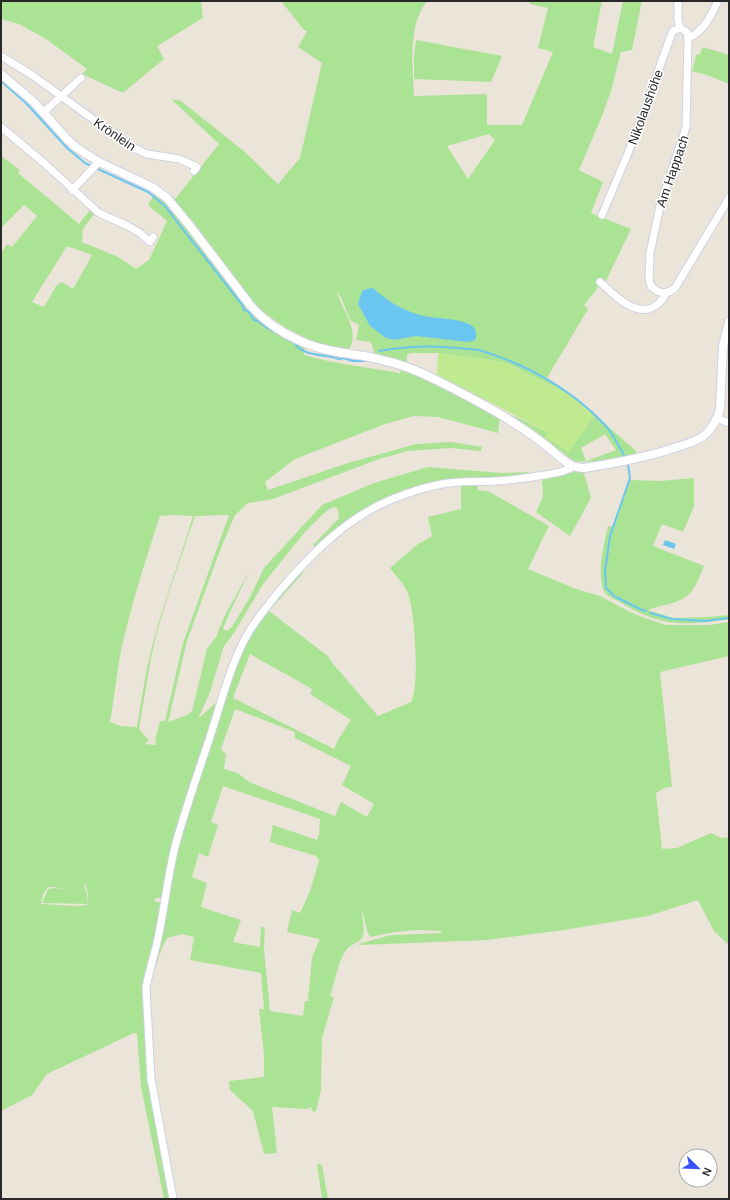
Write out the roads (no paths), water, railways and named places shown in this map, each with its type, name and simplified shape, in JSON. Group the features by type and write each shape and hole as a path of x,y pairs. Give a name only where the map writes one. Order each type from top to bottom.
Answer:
{"street":[{"path":"678,1 678,20 680,28 687,32 688,38 696,35 703,27 718,1"},
{"name":"Nikolaushöhe","path":"602,215 636,134 671,35 673,31 680,28"},
{"name":"Am Happach","path":"666,293 657,291 650,283 650,253 660,206 686,127 688,38"},
{"name":"Krönlein","path":"1,56 32,75 115,135 140,151 179,159 197,167"},
{"path":"1,74 44,112 67,139 77,148 99,162 152,187 167,198 256,313 272,325 296,339 318,348 384,360 431,377 500,415 578,467"},
{"path":"44,112 81,78"},
{"path":"1,127 44,163 99,213 128,226 140,233 150,242"},
{"path":"72,190 99,162"},
{"path":"600,282 620,300 637,309 653,307 660,303 666,293 675,288 729,198"},
{"path":"172,1199 151,1079 146,988 150,964 160,930 168,878 180,830 236,660 246,635 288,581 334,535 352,520 376,506 396,497 442,484 528,478 578,467 653,455 693,442 702,437 711,429 720,408 723,346 729,322"},
{"path":"717,418 729,423"}],"water":[{"path":"373,288 390,302 410,312 424,316 467,323 476,331 475,340 468,342 416,336 395,340 386,338 370,326 358,304 362,291"},
{"path":"665,540 676,544 674,549 663,545"}],"waterway":[{"path":"1,81 26,103 67,148 85,163 148,192 164,205 243,306 244,310 248,311 254,320 295,343 298,348 303,351 339,359 343,358 353,361 365,361"},
{"path":"379,351 418,346 479,350 531,370 562,389 591,411 607,427 624,455"},
{"path":"628,465 630,478 610,536 605,571 606,588 614,596 646,611"},
{"path":"650,613 672,619 705,621 729,618"}]}
